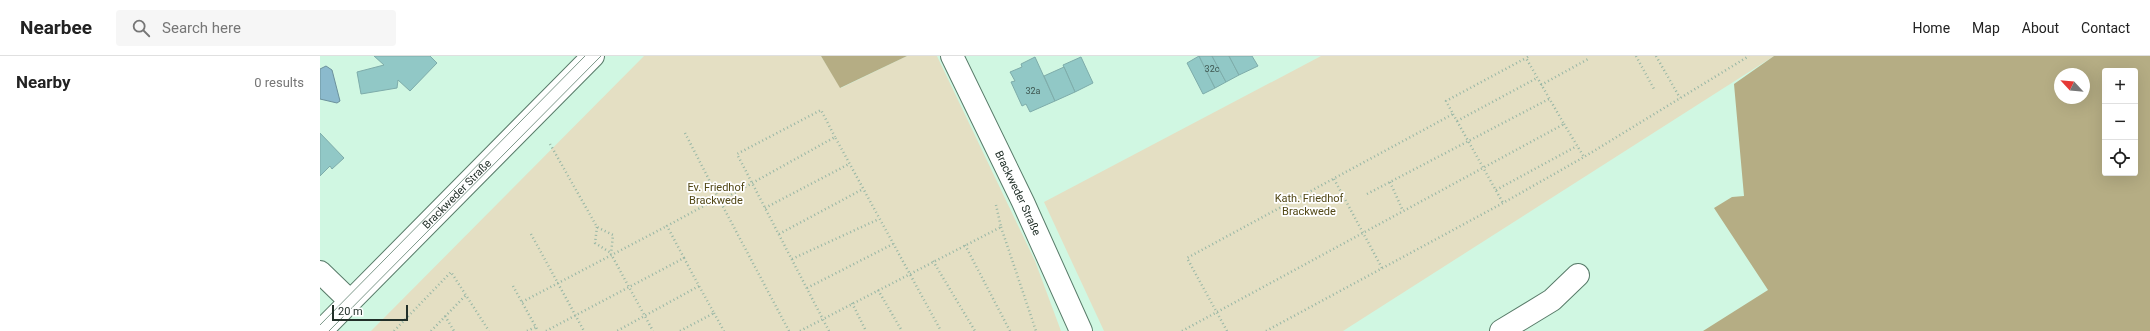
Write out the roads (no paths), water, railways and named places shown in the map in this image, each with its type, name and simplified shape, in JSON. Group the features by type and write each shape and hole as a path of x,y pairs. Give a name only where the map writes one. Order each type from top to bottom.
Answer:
{"street":[{"name":"Brackweder Straße","path":"321,331 593,56"},
{"name":"Brackweder Straße","path":"952,56 1030,215 1081,331"},
{"path":"320,272 350,301"},
{"path":"1501,331 1552,300 1578,275"}],"water":[{"path":"326,66 332,70 340,101 337,103 320,99 320,69"}],"tram line":[{"path":"320,325 585,56"},
{"path":"329,331 601,56"}],"park label":[{"name":"Ev. Friedhof Brackwede","path":"716,193"},
{"name":"Kath. Friedhof Brackwede","path":"1309,204"}]}
